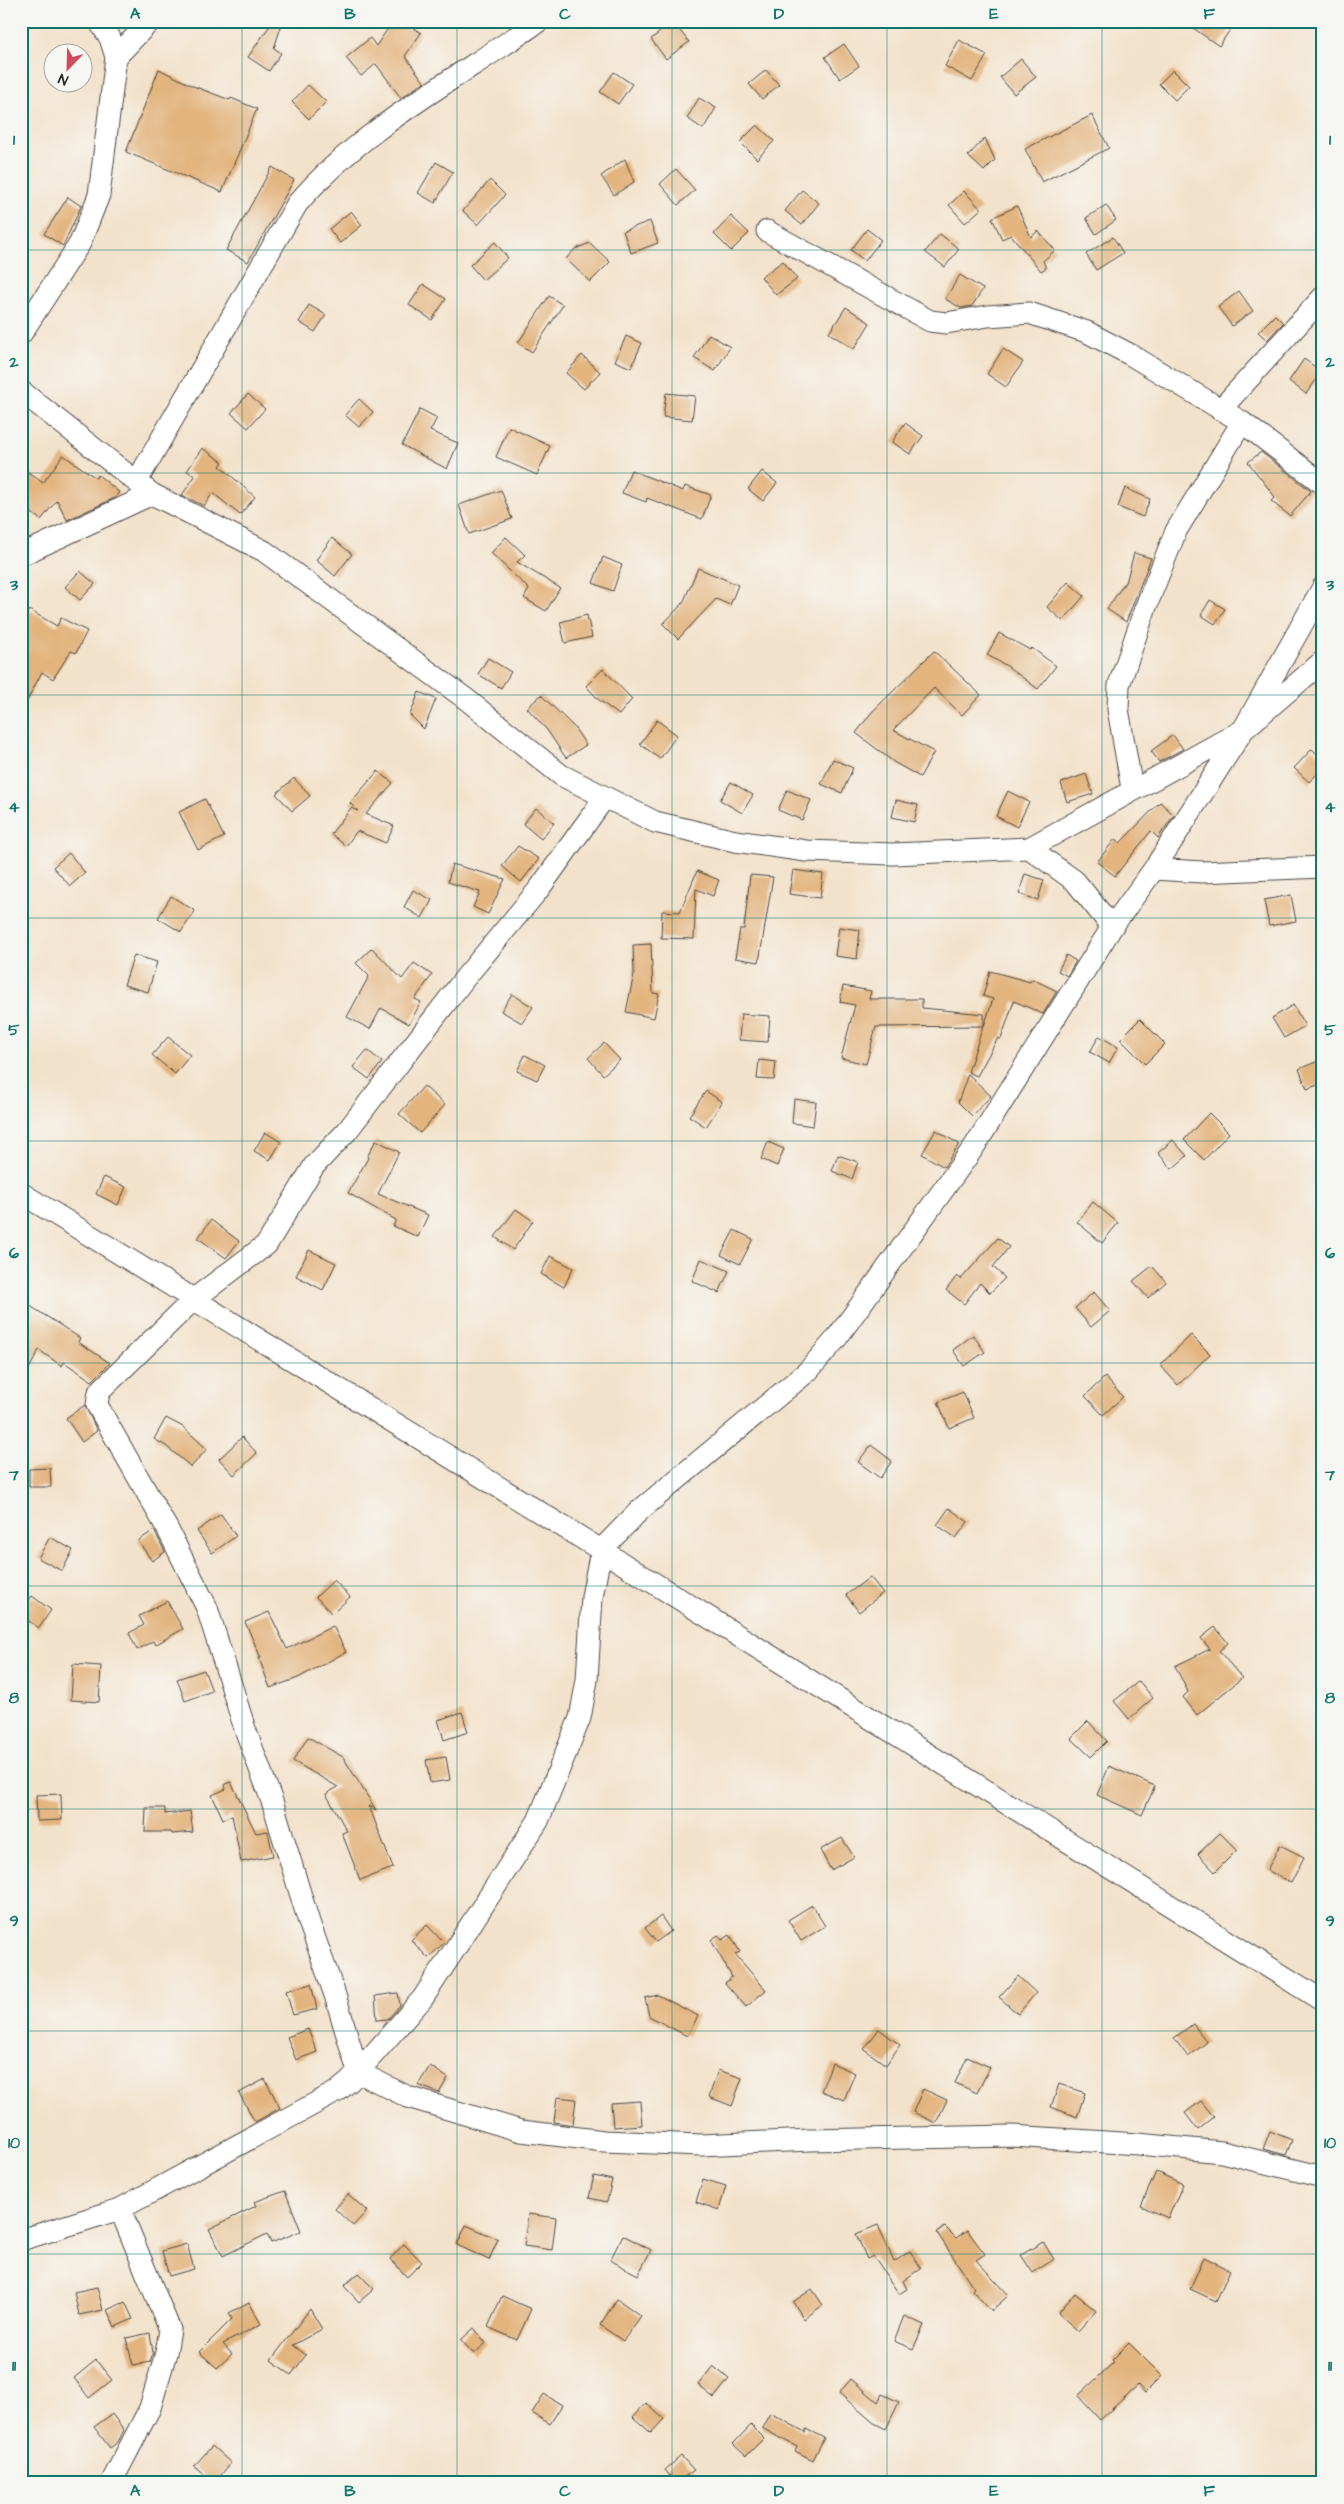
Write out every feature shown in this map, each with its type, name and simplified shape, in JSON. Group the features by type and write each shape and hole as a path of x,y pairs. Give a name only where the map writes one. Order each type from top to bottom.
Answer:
{"street":[{"path":"21,334 80,243 99,195 116,57 110,38 99,21"},
{"path":"116,57 150,21"},
{"path":"21,554 144,487 296,204 315,182 382,125 491,55 538,21"},
{"path":"767,231 930,321 946,323 988,316 1029,313 1096,337 1131,355 1242,422 1323,484"},
{"path":"1220,410 1323,297"},
{"path":"21,391 144,487 264,551 466,699 561,775 655,822 736,841 806,850 893,854 1029,848 1132,789 1243,730 1323,661"},
{"path":"1132,789 1118,709 1119,685 1145,608 1176,531 1242,422"},
{"path":"21,2240 120,2209 338,2091 358,2072 423,1998 538,1821 580,1718 587,1680 592,1597 601,1550 639,1511 808,1371 836,1339 974,1147 1112,927 1154,869 1243,730 1323,587"},
{"path":"605,797 539,889 465,978 347,1132 314,1166 267,1244 194,1298 99,1392 97,1405 168,1530 207,1608 245,1729 273,1804 358,2072 408,2097 521,2131 604,2141 701,2145 810,2140 1012,2136 1138,2144 1222,2152 1323,2177"},
{"path":"1029,848 1076,881 1112,927"},
{"path":"1154,869 1202,872 1323,867"},
{"path":"21,1192 601,1550 1323,2001"},
{"path":"111,2483 150,2408 166,2353 170,2330 120,2209"}],"building":[{"path":"273,21 283,21 274,48 281,53 269,71 248,57"},
{"path":"393,21 404,21 421,33 405,56 424,82 401,98 376,64 361,76 346,58 370,38 376,46"},
{"path":"1183,21 1236,21 1219,46"},
{"path":"673,22 689,42 666,59 651,39"},
{"path":"959,40 987,55 972,81 945,66"},
{"path":"844,44 859,66 840,79 825,57"},
{"path":"1021,59 1036,77 1014,94 1000,77"},
{"path":"159,69 193,86 230,100 231,98 257,109 222,192 126,152"},
{"path":"766,70 779,85 762,99 749,84"},
{"path":"1173,70 1189,86 1175,100 1159,84"},
{"path":"614,72 632,84 618,104 600,92"},
{"path":"308,85 326,102 309,119 292,102"},
{"path":"699,98 716,108 703,129 687,118"},
{"path":"1092,115 1109,148 1042,182 1025,149"},
{"path":"757,125 774,141 757,159 740,142"},
{"path":"985,138 995,160 984,171 968,156"},
{"path":"625,159 634,182 614,195 601,176"},
{"path":"436,162 453,172 435,203 418,193"},
{"path":"272,167 294,180 248,262 226,250"},
{"path":"676,169 695,190 678,205 660,184"},
{"path":"490,180 505,195 478,225 463,211"},
{"path":"802,190 819,203 802,225 785,211"},
{"path":"964,191 981,209 965,223 949,205"},
{"path":"68,197 81,206 63,246 44,234"},
{"path":"1106,205 1116,220 1096,234 1086,218"},
{"path":"1017,206 1031,237 1038,231 1055,250 1043,261 1046,268 1041,271 1011,235 1002,239 992,218"},
{"path":"351,211 362,225 340,243 329,229"},
{"path":"731,216 749,233 731,251 714,234"},
{"path":"650,221 658,243 631,253 623,231"},
{"path":"867,229 881,240 865,261 851,250"},
{"path":"940,234 959,249 945,267 925,252"},
{"path":"1113,237 1123,253 1096,270 1086,254"},
{"path":"495,242 508,258 483,280 470,265"},
{"path":"590,243 610,262 590,282 566,259 575,249"},
{"path":"783,261 797,279 776,295 761,277"},
{"path":"960,275 983,289 972,306 961,308 945,299"},
{"path":"423,284 446,299 432,320 409,305"},
{"path":"1239,291 1253,311 1232,326 1218,307"},
{"path":"549,296 563,305 532,352 518,343"},
{"path":"309,305 326,315 315,332 299,322"},
{"path":"846,307 870,323 854,349 829,333"},
{"path":"1275,315 1283,323 1267,340 1258,332"},
{"path":"709,334 730,347 715,371 694,358"},
{"path":"626,336 642,343 631,368 615,361"},
{"path":"1003,349 1023,362 1006,387 987,374"},
{"path":"582,355 600,372 584,389 566,373"},
{"path":"1304,359 1322,372 1306,394 1289,381"},
{"path":"666,393 695,396 692,420 663,417"},
{"path":"248,394 265,409 248,428 231,413"},
{"path":"359,399 373,412 359,427 345,415"},
{"path":"420,409 437,418 430,431 458,443 447,469 402,445"},
{"path":"905,423 923,436 910,454 892,442"},
{"path":"509,427 550,446 537,475 496,457"},
{"path":"202,448 223,462 220,466 255,497 240,515 213,493 204,506 182,495 195,476 187,471"},
{"path":"1261,452 1311,491 1290,516 1271,501 1275,497 1248,462"},
{"path":"63,455 96,478 98,475 119,492 115,498 67,520 57,500 41,520 21,505 21,467 43,483"},
{"path":"631,470 683,491 685,486 711,495 702,519 647,498 646,502 622,493"},
{"path":"762,471 777,483 763,501 748,489"},
{"path":"1125,488 1150,499 1143,517 1118,507"},
{"path":"501,490 512,519 469,534 459,505"},
{"path":"506,537 525,555 517,562 560,588 546,611 524,598 529,589 491,553"},
{"path":"332,538 352,554 335,576 316,560"},
{"path":"1134,553 1151,558 1126,622 1107,609 1127,579"},
{"path":"603,557 622,565 613,591 593,583"},
{"path":"698,568 738,585 730,605 716,599 678,639 663,624 683,603"},
{"path":"80,571 95,584 80,600 65,587"},
{"path":"1068,582 1084,596 1063,621 1047,607"},
{"path":"1210,600 1225,609 1215,624 1201,615"},
{"path":"29,610 57,626 61,618 87,631 76,653 71,651 53,679 42,672 21,712 21,623"},
{"path":"587,615 592,637 565,643 560,622"},
{"path":"999,633 1030,650 1032,648 1056,666 1038,689 1007,666 987,655"},
{"path":"934,651 981,695 962,715 934,688 893,730 934,752 920,777 895,763 856,733 872,712"},
{"path":"488,658 511,672 501,688 478,674"},
{"path":"603,669 632,699 619,715 599,700 586,686"},
{"path":"419,692 436,699 424,729 410,715"},
{"path":"541,695 574,727 586,745 566,758 547,730 527,708"},
{"path":"657,720 677,735 660,759 640,744"},
{"path":"1173,735 1183,749 1159,762 1151,751"},
{"path":"1312,749 1323,760 1323,768 1309,782 1294,768"},
{"path":"833,759 853,768 842,793 821,784"},
{"path":"378,771 393,783 366,814 394,826 386,843 357,831 346,846 331,834 351,808 358,811 350,803"},
{"path":"1086,774 1093,794 1067,802 1061,783"},
{"path":"294,778 310,796 292,811 276,794"},
{"path":"731,782 753,795 742,813 720,800"},
{"path":"787,790 811,800 802,820 778,810"},
{"path":"1008,791 1029,802 1017,827 996,816"},
{"path":"205,799 224,837 198,850 179,812"},
{"path":"896,800 918,805 914,822 892,817"},
{"path":"1160,802 1174,815 1158,838 1151,831 1115,876 1097,862 1115,839 1120,843"},
{"path":"536,808 554,823 541,839 523,824"},
{"path":"518,846 539,859 521,882 502,866"},
{"path":"69,853 85,873 70,886 53,867"},
{"path":"452,864 505,879 488,914 473,907 480,892 448,882"},
{"path":"793,870 823,874 820,898 789,894"},
{"path":"697,871 719,880 713,896 696,889 694,939 661,938 662,911 680,912"},
{"path":"1025,874 1044,880 1038,900 1019,894"},
{"path":"750,875 773,877 759,962 735,958 740,929 744,929"},
{"path":"413,890 432,900 422,918 404,907"},
{"path":"1291,895 1296,921 1269,926 1264,900"},
{"path":"171,896 195,911 181,932 158,918"},
{"path":"839,927 860,930 857,959 835,956"},
{"path":"651,944 653,993 659,994 654,1018 626,1012 634,974 633,945"},
{"path":"372,948 402,979 414,963 432,975 415,999 421,1002 409,1024 381,1008 370,1029 347,1017 369,976 356,963"},
{"path":"134,955 157,962 148,992 124,985"},
{"path":"1066,955 1076,961 1067,976 1058,971"},
{"path":"990,971 1030,982 1032,979 1057,991 1043,1014 1014,1001 1001,1039 998,1038 977,1076 968,1072 983,1026 876,1027 866,1064 841,1058 855,1005 840,1002 843,986 871,991 869,999 922,999 922,1008 984,1014 984,1026 993,999 983,996"},
{"path":"512,994 533,1007 522,1023 501,1011"},
{"path":"1293,1005 1305,1026 1284,1038 1272,1018"},
{"path":"741,1014 770,1016 768,1042 739,1040"},
{"path":"1140,1019 1165,1044 1145,1064 1120,1039"},
{"path":"1099,1036 1118,1047 1109,1063 1090,1052"},
{"path":"168,1037 190,1055 175,1074 152,1055"},
{"path":"604,1043 620,1060 603,1075 588,1058"},
{"path":"367,1050 382,1062 369,1079 353,1067"},
{"path":"525,1055 545,1065 537,1080 517,1071"},
{"path":"1323,1059 1323,1083 1307,1089 1299,1069"},
{"path":"759,1060 776,1062 774,1080 757,1079"},
{"path":"968,1074 991,1096 972,1116 958,1102"},
{"path":"424,1086 445,1105 420,1133 399,1114"},
{"path":"706,1091 722,1102 706,1127 689,1116"},
{"path":"794,1099 816,1102 813,1126 792,1123"},
{"path":"1209,1113 1229,1133 1204,1160 1184,1140"},
{"path":"936,1130 959,1144 944,1167 922,1154"},
{"path":"265,1132 281,1142 270,1160 254,1151"},
{"path":"376,1140 399,1152 378,1194 428,1215 418,1237 393,1226 396,1220 348,1193"},
{"path":"1173,1140 1187,1156 1172,1169 1158,1153"},
{"path":"768,1142 784,1149 777,1166 761,1159"},
{"path":"838,1155 858,1162 852,1179 832,1171"},
{"path":"104,1177 126,1187 118,1205 96,1194"},
{"path":"1093,1202 1118,1223 1102,1243 1077,1222"},
{"path":"516,1209 533,1221 513,1250 495,1237"},
{"path":"211,1220 239,1241 226,1258 198,1238"},
{"path":"734,1230 753,1239 740,1264 721,1255"},
{"path":"998,1238 1009,1247 993,1267 1005,1278 990,1293 980,1283 964,1304 946,1290 957,1276 961,1279"},
{"path":"309,1250 336,1263 323,1290 296,1276"},
{"path":"550,1256 573,1268 564,1287 541,1274"},
{"path":"701,1259 729,1271 719,1293 692,1281"},
{"path":"1152,1266 1166,1282 1148,1298 1133,1281"},
{"path":"1094,1292 1110,1311 1091,1327 1075,1308"},
{"path":"21,1300 80,1338 78,1342 110,1363 92,1381 64,1362 62,1366 39,1350 21,1384"},
{"path":"973,1335 985,1352 964,1366 953,1350"},
{"path":"1191,1335 1210,1354 1178,1385 1160,1365"},
{"path":"1105,1377 1123,1397 1103,1415 1085,1396"},
{"path":"963,1392 974,1418 949,1428 938,1402"},
{"path":"85,1405 97,1431 82,1442 66,1418"},
{"path":"166,1418 183,1427 207,1449 191,1467 166,1446 154,1439"},
{"path":"242,1437 257,1453 234,1475 219,1459"},
{"path":"871,1445 892,1461 880,1478 858,1462"},
{"path":"50,1468 51,1487 29,1487 29,1469"},
{"path":"949,1508 968,1522 956,1538 937,1525"},
{"path":"221,1514 236,1536 212,1553 197,1531"},
{"path":"154,1530 165,1552 152,1561 138,1541"},
{"path":"50,1537 73,1550 62,1571 38,1558"},
{"path":"870,1577 883,1593 859,1612 846,1595"},
{"path":"334,1580 350,1597 332,1614 316,1597"},
{"path":"32,1596 51,1610 39,1628 21,1616 21,1612"},
{"path":"167,1601 183,1629 155,1645 153,1641 137,1650 129,1633 144,1625 139,1616"},
{"path":"269,1612 287,1649 333,1626 346,1652 298,1678 270,1688 259,1658 261,1658 245,1622"},
{"path":"1215,1627 1228,1643 1219,1651 1242,1678 1197,1715 1183,1697 1188,1692 1175,1666 1210,1649 1201,1638"},
{"path":"73,1664 101,1666 99,1702 71,1700"},
{"path":"204,1670 212,1691 185,1701 177,1679"},
{"path":"1139,1681 1153,1698 1129,1719 1114,1701"},
{"path":"462,1712 468,1732 444,1740 438,1720"},
{"path":"1088,1721 1107,1741 1091,1757 1071,1738"},
{"path":"308,1737 343,1757 376,1810 369,1806 393,1868 360,1880 342,1833 347,1831 326,1794 338,1787 293,1761"},
{"path":"446,1757 450,1780 430,1783 426,1760"},
{"path":"1109,1766 1155,1786 1142,1815 1097,1795"},
{"path":"231,1782 256,1833 268,1831 273,1856 241,1862 232,1815 223,1819 212,1795 226,1789 225,1784"},
{"path":"61,1794 62,1820 37,1821 36,1795"},
{"path":"146,1808 165,1808 165,1814 190,1811 193,1832 172,1834 171,1832 145,1832"},
{"path":"1220,1833 1237,1850 1215,1872 1198,1854"},
{"path":"842,1838 854,1857 831,1870 820,1850"},
{"path":"1280,1845 1304,1857 1291,1883 1267,1870"},
{"path":"812,1905 825,1926 801,1941 788,1920"},
{"path":"661,1916 671,1931 656,1942 645,1928"},
{"path":"427,1925 444,1943 428,1958 411,1940"},
{"path":"718,1935 722,1940 730,1935 740,1952 735,1954 766,1990 746,2007 725,1983 732,1977 711,1940"},
{"path":"1018,1976 1036,1993 1018,2014 999,1997"},
{"path":"311,1984 317,2009 293,2015 286,1991"},
{"path":"398,1993 400,2005 388,2019 377,2020 375,1996"},
{"path":"658,1995 698,2016 687,2036 649,2016 645,1998"},
{"path":"1193,2024 1207,2042 1188,2057 1174,2038"},
{"path":"308,2029 317,2052 296,2060 287,2037"},
{"path":"879,2029 900,2045 886,2065 864,2049"},
{"path":"967,2057 990,2067 977,2093 955,2083"},
{"path":"832,2063 855,2073 844,2100 821,2091"},
{"path":"430,2066 448,2078 439,2093 418,2085"},
{"path":"718,2070 742,2078 732,2106 709,2097"},
{"path":"265,2079 280,2108 255,2122 239,2093"},
{"path":"1059,2084 1085,2093 1077,2117 1051,2107"},
{"path":"923,2089 947,2100 936,2123 913,2112"},
{"path":"557,2097 576,2099 573,2125 554,2122"},
{"path":"640,2101 642,2125 613,2127 611,2103"},
{"path":"1201,2101 1214,2117 1198,2130 1185,2113"},
{"path":"1270,2131 1292,2140 1286,2155 1263,2149"},
{"path":"1156,2172 1183,2184 1168,2218 1141,2206"},
{"path":"594,2176 612,2180 607,2202 589,2198"},
{"path":"703,2179 726,2186 719,2210 696,2202"},
{"path":"285,2191 301,2231 271,2243 267,2234 223,2256 209,2229 256,2206 254,2202"},
{"path":"348,2194 367,2211 353,2226 335,2209"},
{"path":"528,2214 556,2218 552,2250 524,2246"},
{"path":"466,2225 498,2239 489,2260 457,2245"},
{"path":"878,2225 894,2262 910,2251 921,2268 903,2281 907,2289 899,2294 873,2256 867,2259 856,2234"},
{"path":"945,2227 956,2238 967,2230 985,2254 976,2260 1009,2295 991,2311 972,2290 974,2288 937,2233"},
{"path":"623,2235 651,2250 638,2275 610,2260"},
{"path":"1043,2242 1054,2259 1033,2273 1021,2255"},
{"path":"187,2244 194,2269 169,2276 162,2251"},
{"path":"404,2244 422,2262 407,2277 390,2259"},
{"path":"1204,2257 1230,2270 1216,2301 1190,2289"},
{"path":"358,2273 374,2289 359,2302 344,2286"},
{"path":"97,2287 103,2310 79,2315 74,2292"},
{"path":"812,2289 823,2305 804,2319 793,2302"},
{"path":"1075,2293 1096,2311 1078,2331 1058,2313"},
{"path":"502,2296 531,2309 517,2340 488,2327"},
{"path":"617,2299 641,2316 623,2341 600,2325"},
{"path":"125,2302 133,2319 115,2327 107,2310"},
{"path":"249,2302 261,2324 223,2344 232,2354 217,2368 199,2352 232,2319 229,2313"},
{"path":"310,2309 322,2329 293,2345 306,2355 291,2375 271,2360"},
{"path":"904,2316 924,2325 913,2349 894,2341"},
{"path":"474,2328 486,2343 474,2354 461,2340"},
{"path":"150,2333 153,2353 150,2362 133,2365 126,2338"},
{"path":"1129,2343 1162,2376 1145,2393 1138,2385 1100,2420 1078,2396 1114,2362 1112,2360"},
{"path":"96,2360 112,2380 89,2398 74,2378"},
{"path":"713,2366 729,2379 714,2398 698,2385"},
{"path":"851,2379 878,2402 882,2394 899,2402 886,2429 874,2423 839,2393"},
{"path":"544,2394 562,2405 550,2424 532,2413"},
{"path":"646,2403 664,2419 651,2433 633,2417"},
{"path":"770,2413 805,2432 806,2429 824,2438 813,2460 795,2451 797,2447 762,2428"},
{"path":"112,2414 124,2430 118,2442 110,2448 94,2427"},
{"path":"751,2425 764,2438 746,2456 733,2444"},
{"path":"212,2446 231,2463 214,2483 194,2466"},
{"path":"681,2456 694,2470 676,2483 665,2470"}]}
